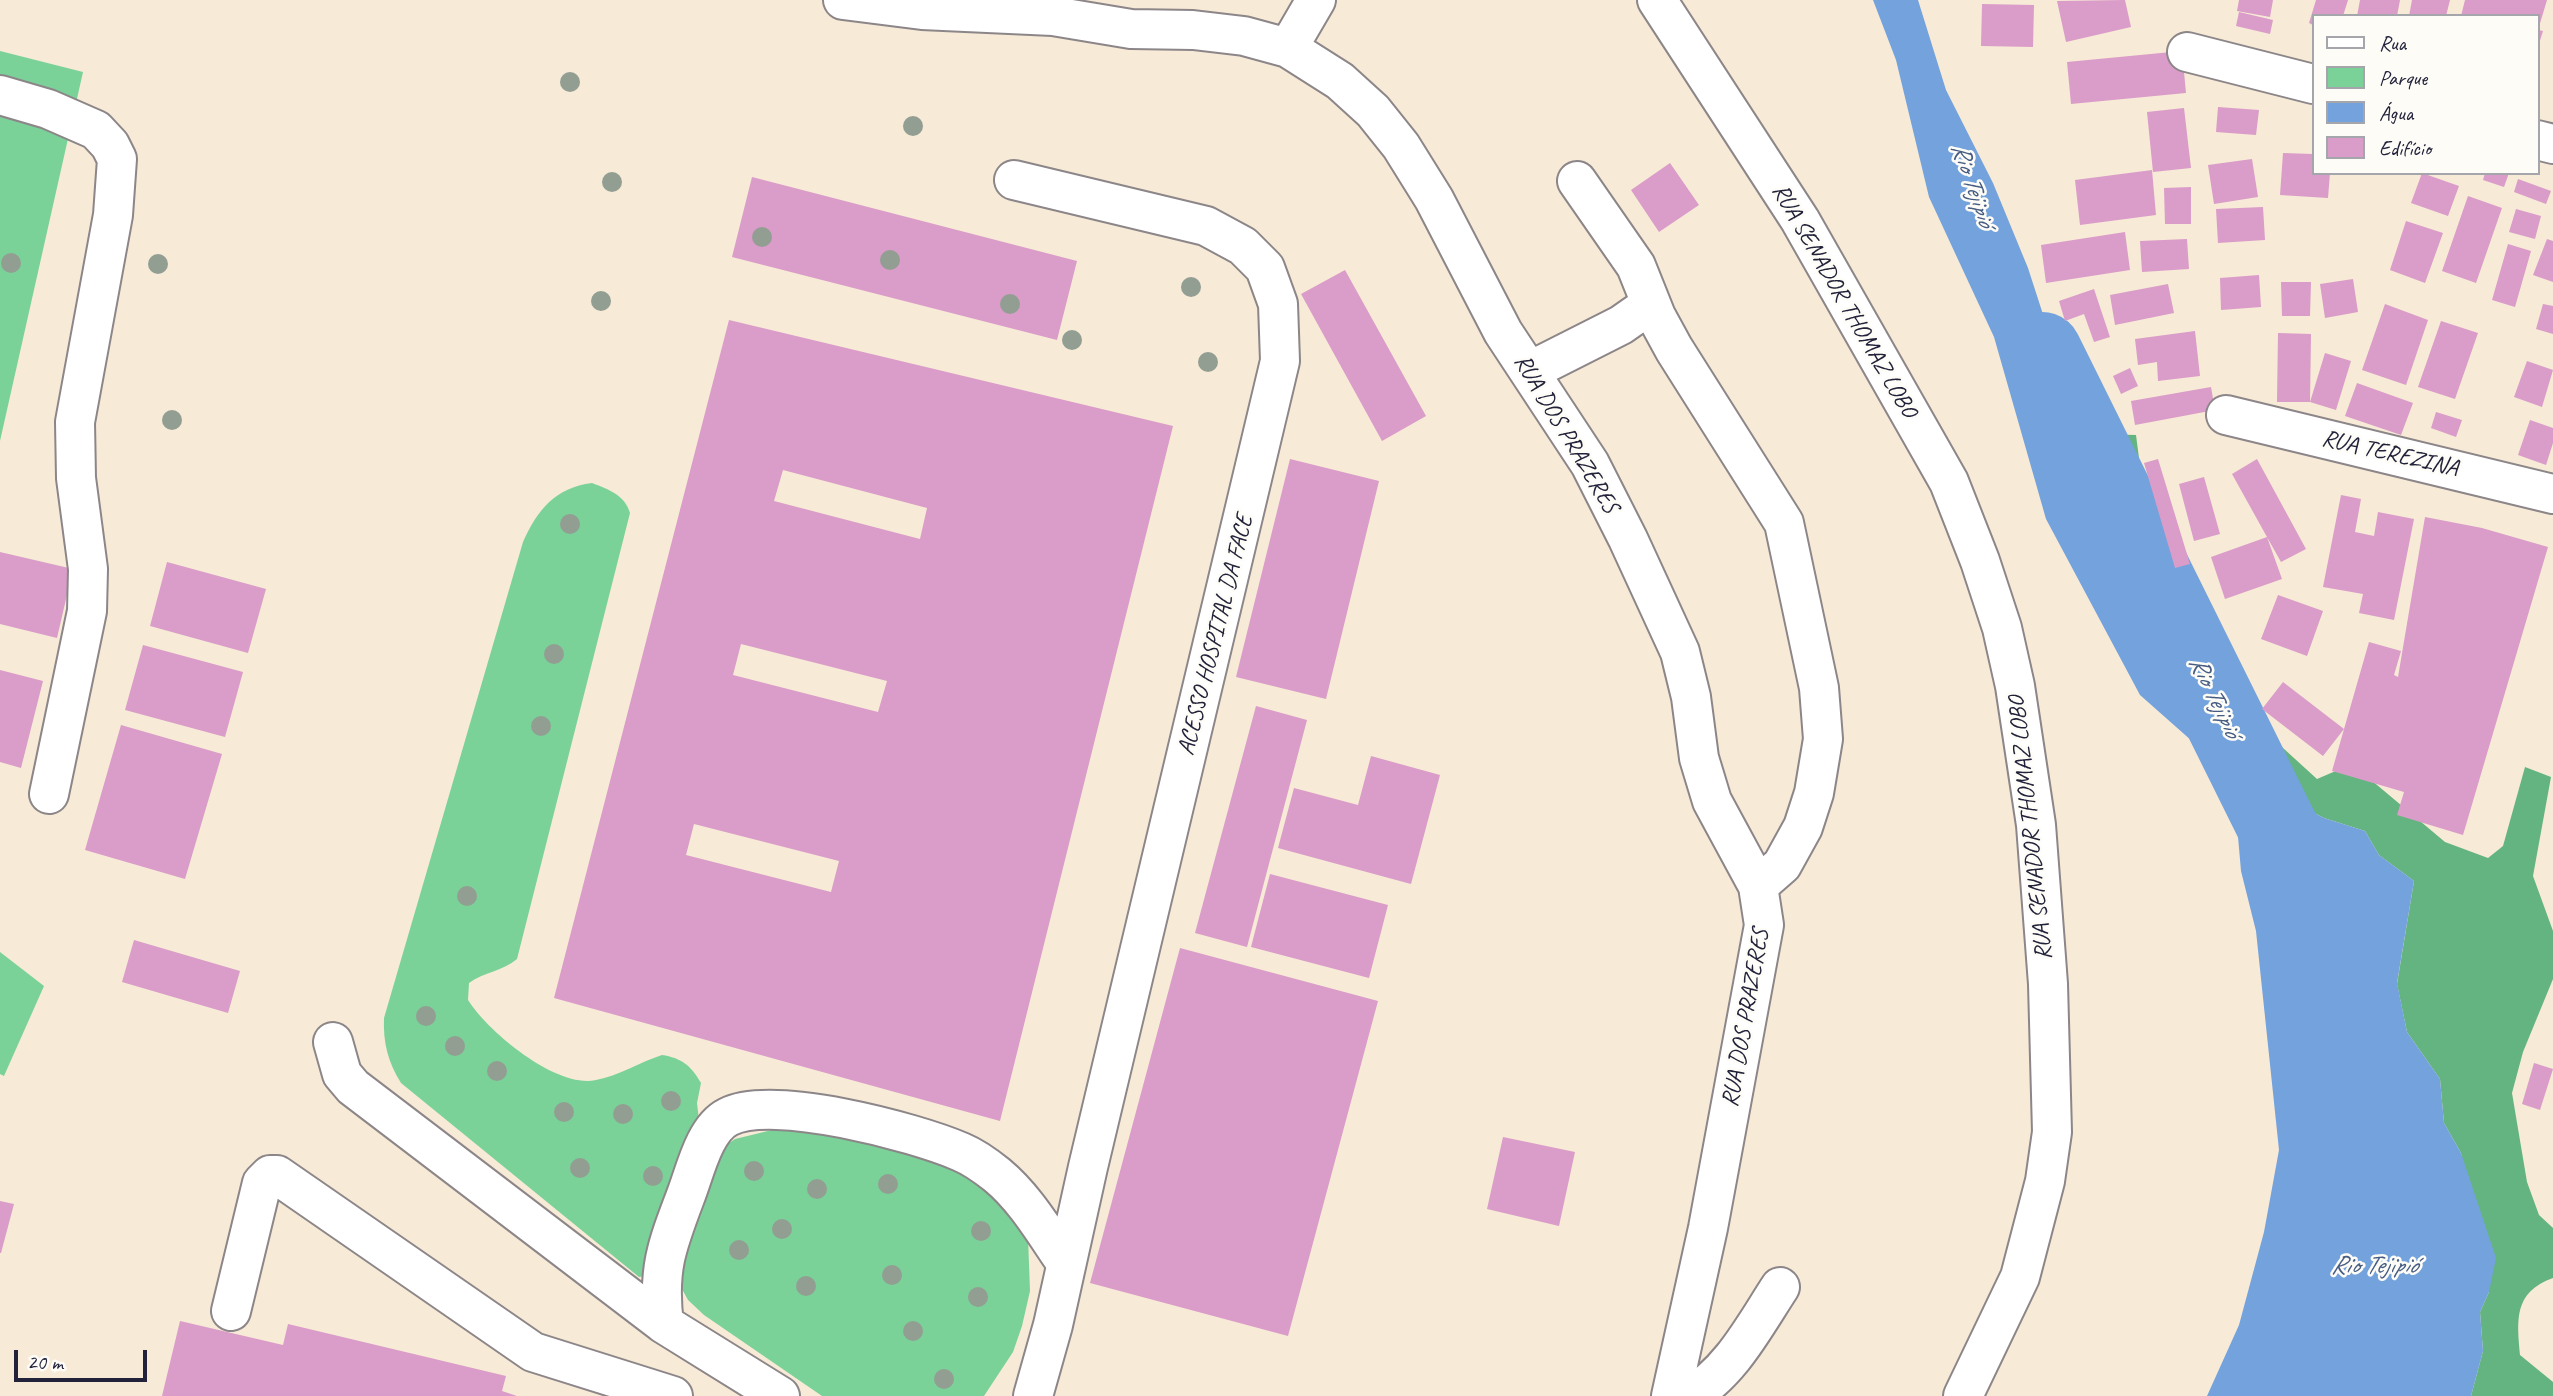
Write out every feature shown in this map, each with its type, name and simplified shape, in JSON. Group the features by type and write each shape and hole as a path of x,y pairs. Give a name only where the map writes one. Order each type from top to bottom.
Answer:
{"street":[{"name":"RUA DOS PRAZERES","path":"843,0 922,10 1053,16 1131,29 1193,30 1244,36 1288,48 1340,81 1373,111 1401,146 1434,200 1503,332 1590,464 1675,641 1691,697 1699,758 1712,801 1758,886 1765,925 1708,1228 1671,1396"},
{"path":"1288,48 1316,0"},
{"name":"RUA SENADOR THOMAZ LOBO","path":"1657,0 1800,220 1949,482 1980,561 2002,628 2015,686 2036,825 2048,984 2052,1132 2045,1181 2020,1277 1963,1396"},
{"path":"2187,52 2312,83"},
{"path":"0,95 48,109 96,130 110,145 117,159 113,215 75,422 76,478 88,569 87,611 49,794"},
{"name":"ACESSO HOSPITAL DA FACE","path":"1014,180 1206,226 1243,246 1265,268 1278,304 1280,360 1034,1396"},
{"path":"1577,181 1636,266 1651,304 1674,349 1784,523 1819,688 1823,739 1814,793 1803,827 1782,865 1758,886"},
{"path":"1530,371 1622,325 1651,304"},
{"name":"RUA TEREZINA","path":"2226,415 2553,494"},
{"path":"333,1042 342,1074 353,1087 664,1324 780,1396"},
{"path":"664,1324 660,1291 665,1250 675,1224 710,1135 726,1117 748,1110 821,1114 905,1132 964,1153 997,1176 1026,1205 1066,1263"},
{"path":"231,1311 262,1183 270,1175 277,1175 533,1352 673,1396"},
{"path":"1689,1396 1705,1387 1736,1352 1780,1287"}],"green space":[{"path":"0,51 83,72 0,441"},
{"path":"2096,434 2136,435 2148,528 2184,612 2197,657 2249,717 2317,779 2352,764 2445,842 2488,858 2503,846 2525,767 2551,777 2533,876 2553,931 2553,979 2523,1052 2512,1093 2527,1182 2539,1215 2553,1228 2553,1278 2531,1291 2520,1309 2520,1355 2553,1382 2553,1396 2471,1396 2483,1351 2480,1312 2489,1292 2461,1153 2444,1123 2440,1079 2407,1032 2397,984 2414,881 2379,855 2365,831 2324,818 2285,798 2201,727 2078,497"},
{"path":"592,483 620,497 630,513 517,959 469,983 468,1000 507,1042 562,1076 596,1080 662,1055 685,1063 701,1083 697,1103 699,1120 647,1276 639,1277 401,1083 387,1052 384,1036 384,1018 523,542 549,502 568,490"},
{"path":"0,952 44,986 4,1076 0,1074"},
{"path":"807,1129 850,1137 978,1173 1028,1237 1030,1291 1022,1326 1013,1352 984,1396 822,1396 704,1315 688,1300 676,1278 715,1153 735,1139 772,1130"}],"water":[{"name":"Rio Tejipió","path":"1873,0 1918,0 1946,90 1993,183 2028,268 2050,336 2070,368 2096,434 2078,497 2201,727 2285,798 2324,818 2365,831 2379,855 2414,881 2397,983 2407,1032 2440,1079 2444,1123 2461,1153 2496,1258 2489,1292 2480,1312 2483,1351 2471,1396 2207,1396 2239,1325 2264,1232 2279,1150 2256,931 2241,871 2235,802 2226,776 2201,749 2140,695 2046,519 1994,337 1929,197 1896,60"}],"building":[{"path":"2125,0 2131,27 2066,42 2057,1"},
{"path":"2239,0 2273,0 2270,17 2237,11"},
{"path":"2316,0 2348,0 2344,14 2312,14 2312,24 2309,23"},
{"path":"2360,0 2400,0 2397,14 2357,14"},
{"path":"2412,0 2450,0 2446,14 2409,14"},
{"path":"2465,0 2547,0 2539,27 2539,14 2462,14"},
{"path":"1982,4 2034,5 2033,47 1981,46"},
{"path":"2239,12 2273,20 2270,34 2236,26"},
{"path":"2182,51 2186,93 2071,104 2067,62"},
{"path":"2218,107 2259,110 2256,135 2216,132"},
{"path":"2184,108 2191,168 2153,172 2147,112"},
{"path":"2283,153 2312,154 2312,175 2330,175 2328,198 2280,195"},
{"path":"2252,159 2258,197 2214,204 2208,165"},
{"path":"1670,163 1699,205 1659,232 1631,190"},
{"path":"2152,170 2156,215 2080,225 2075,180"},
{"path":"2421,175 2459,186 2448,216 2411,203"},
{"path":"2484,175 2508,175 2504,187 2483,180"},
{"path":"752,177 1077,261 1057,340 732,257"},
{"path":"2518,179 2551,191 2546,204 2514,192"},
{"path":"2191,187 2191,224 2165,224 2164,188"},
{"path":"2468,196 2502,208 2476,283 2442,271"},
{"path":"2263,207 2265,240 2218,243 2216,209"},
{"path":"2516,209 2541,216 2535,239 2509,232"},
{"path":"2406,221 2443,233 2425,283 2390,270"},
{"path":"2125,232 2130,270 2046,283 2041,245"},
{"path":"2187,239 2189,269 2142,272 2140,241"},
{"path":"2547,239 2553,241 2553,282 2533,275"},
{"path":"2508,244 2531,251 2515,307 2492,300"},
{"path":"1345,270 1426,416 1382,441 1301,294"},
{"path":"2259,275 2261,307 2221,310 2220,278"},
{"path":"2353,279 2358,312 2325,318 2320,284"},
{"path":"2281,282 2311,282 2310,316 2282,316"},
{"path":"2168,284 2174,313 2115,325 2110,295"},
{"path":"2094,289 2110,337 2094,342 2084,314 2065,321 2059,301"},
{"path":"2385,304 2428,320 2406,385 2362,370"},
{"path":"2543,304 2553,306 2553,334 2536,329"},
{"path":"729,320 1173,426 1000,1121 554,998","holes":["783,470 927,508 920,539 774,501","741,644 887,681 878,712 733,675","694,824 839,861 831,892 686,855"]},
{"path":"2441,321 2478,333 2455,399 2418,387"},
{"path":"2195,331 2200,376 2158,381 2157,362 2138,365 2135,339"},
{"path":"2278,333 2311,334 2310,402 2277,402"},
{"path":"2325,353 2351,361 2336,410 2310,402"},
{"path":"2527,361 2553,370 2542,407 2514,397"},
{"path":"2130,368 2138,386 2121,394 2113,376"},
{"path":"2357,383 2413,403 2401,435 2345,416"},
{"path":"2211,387 2215,410 2135,425 2131,401"},
{"path":"2436,412 2462,420 2456,437 2431,428"},
{"path":"2530,420 2553,428 2553,443 2546,465 2518,455"},
{"path":"1290,459 1379,481 1326,699 1236,677"},
{"path":"2158,459 2190,564 2175,568 2144,463"},
{"path":"2257,459 2306,549 2281,562 2232,474"},
{"path":"2204,477 2220,534 2194,541 2179,484"},
{"path":"2341,495 2361,499 2355,532 2374,536 2378,512 2414,519 2394,620 2359,613 2363,594 2323,587"},
{"path":"2425,517 2482,528 2548,547 2463,835 2397,815 2404,792 2332,771 2369,642 2401,651 2394,675 2398,677"},
{"path":"2267,537 2282,579 2225,599 2211,557"},
{"path":"0,552 73,569 57,638 0,624"},
{"path":"167,562 266,589 248,653 150,626"},
{"path":"2278,595 2323,611 2307,656 2261,639"},
{"path":"143,645 243,672 225,737 125,710"},
{"path":"0,670 43,681 21,768 0,762"},
{"path":"2283,682 2344,729 2323,756 2262,709"},
{"path":"1256,706 1307,720 1247,947 1195,933"},
{"path":"121,725 222,754 185,879 85,850"},
{"path":"1371,756 1440,775 1411,884 1278,848 1294,788 1358,805"},
{"path":"1270,874 1388,905 1369,978 1251,947"},
{"path":"134,940 240,971 228,1013 122,982"},
{"path":"1180,948 1378,1001 1288,1336 1090,1283"},
{"path":"2534,1063 2553,1069 2540,1110 2522,1104"},
{"path":"1503,1137 1575,1152 1559,1226 1487,1209"},
{"path":"0,1201 14,1204 1,1253 0,1253"},
{"path":"180,1321 283,1345 288,1324 506,1376 502,1391 517,1396 162,1396"}],"waterway":[{"name":"Rio Tejipió","path":"2042,352 2278,828 2303,869"}]}
